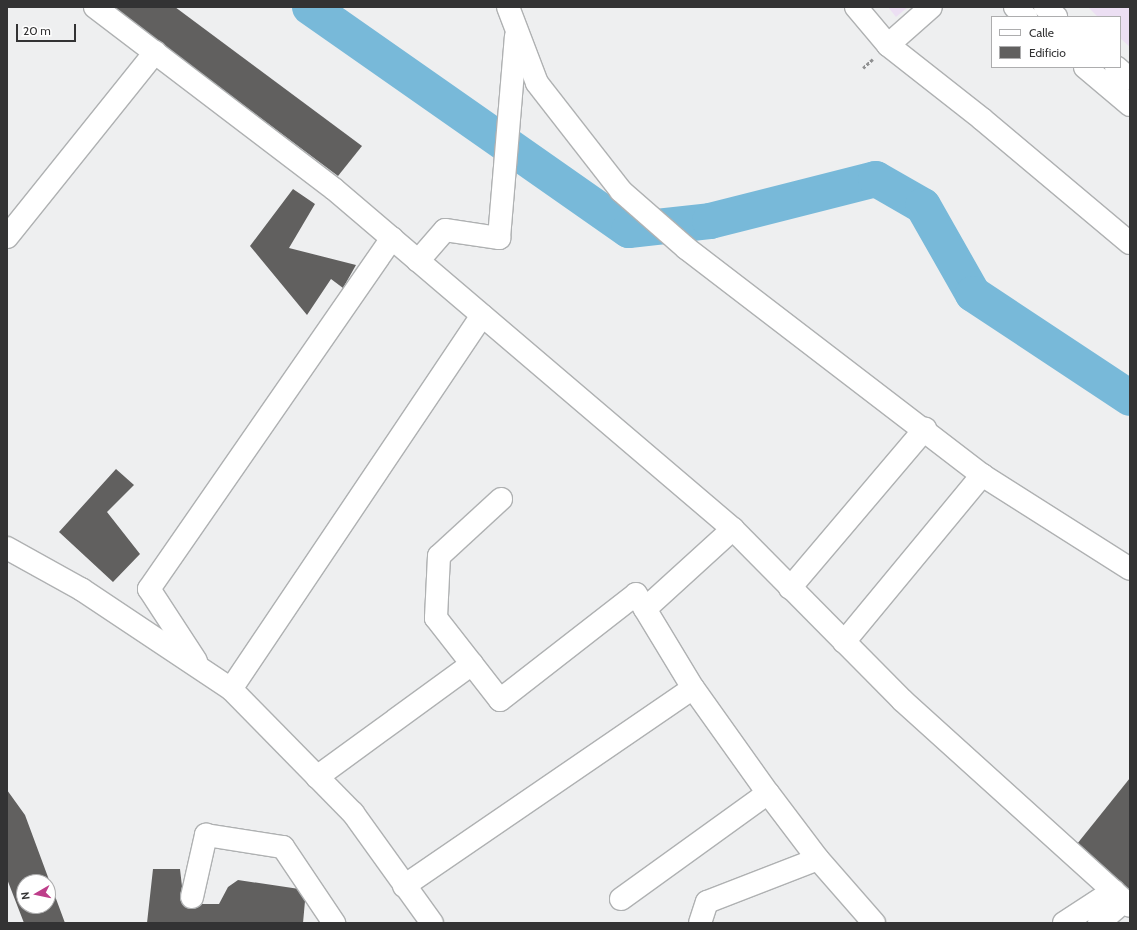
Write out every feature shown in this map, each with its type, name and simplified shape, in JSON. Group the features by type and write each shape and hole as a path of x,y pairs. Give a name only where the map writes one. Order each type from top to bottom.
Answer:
{"street":[{"path":"96,7 334,189 733,529 902,700 1122,899"},
{"path":"508,7 516,35 537,83 621,191 686,248 982,474 1130,569"},
{"path":"856,7 888,45 982,119 1130,243"},
{"path":"888,45 931,7"},
{"path":"1015,7 1027,16"},
{"path":"1029,16 1039,7"},
{"path":"1045,7 1055,16"},
{"path":"418,261 445,230 499,238 516,35"},
{"path":"7,237 155,52"},
{"path":"1086,68 1130,105"},
{"path":"1117,68 1130,79"},
{"path":"201,669 149,588 392,238"},
{"path":"231,689 482,315"},
{"path":"790,588 925,429"},
{"path":"844,642 982,474"},
{"path":"500,499 439,556 436,618 500,700 636,594 693,688 768,793 818,860 874,923"},
{"path":"645,609 733,529"},
{"path":"7,548 81,589 231,689 353,813 432,923"},
{"path":"317,777 472,664"},
{"path":"404,886 693,688"},
{"path":"621,899 768,793"},
{"path":"192,897 206,835 283,847 334,923"},
{"path":"700,923 707,902 818,860"},
{"path":"1064,923 1122,899"},
{"path":"1099,923 1122,899"}],"shaded area":[{"path":"888,7 908,7 896,17"},
{"path":"1088,7 1130,7 1130,47 1121,39 1121,16 1097,16"}],"building":[{"path":"113,7 175,7 362,146 338,176"},
{"path":"293,189 315,204 289,248 356,265 343,288 331,279 307,315 250,246"},
{"path":"116,469 134,485 107,512 140,554 113,582 59,532"},
{"path":"1130,778 1130,902 1077,844"},
{"path":"7,790 25,815 47,874 16,874 16,902 7,879"},
{"path":"153,869 180,869 184,904 219,904 228,887 238,880 306,890 303,923 147,923"},
{"path":"56,899 65,923 24,923 21,914 56,914"}],"waterway":[{"path":"310,7 629,230 710,221 876,179 923,206 973,294 1130,398"}]}
